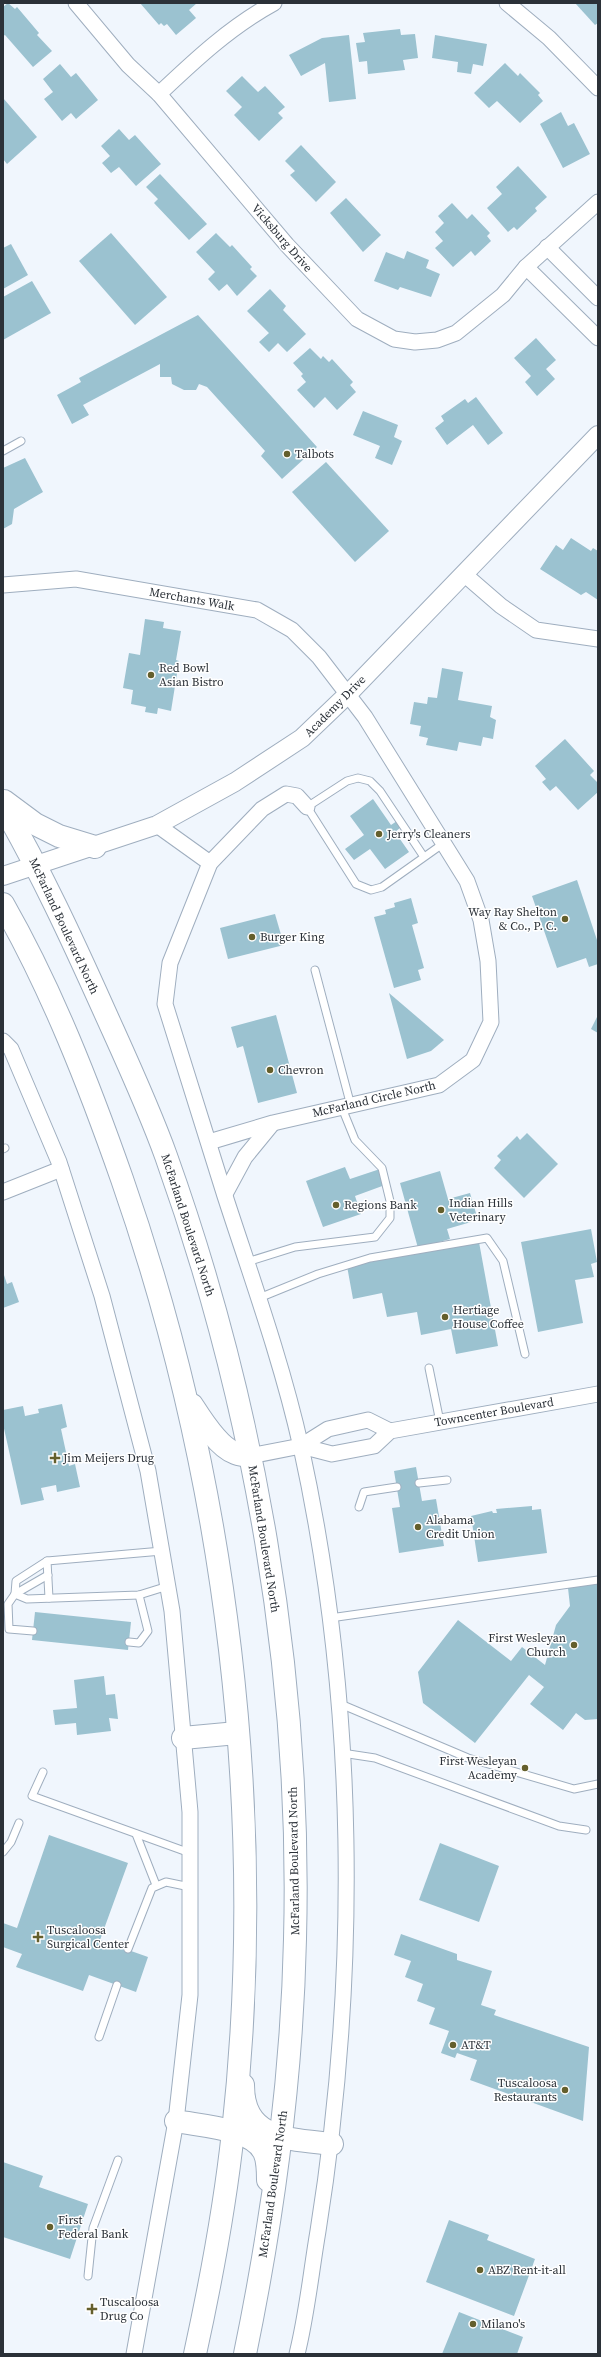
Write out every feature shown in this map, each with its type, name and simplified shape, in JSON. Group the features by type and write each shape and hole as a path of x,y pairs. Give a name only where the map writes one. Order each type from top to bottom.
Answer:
{"highway":[{"path":"3,800 35,824 59,836 95,847"},
{"name":"McFarland Boulevard North","path":"3,806 38,866 110,1023 165,1152 216,1312 250,1456 265,1537 284,1674 294,1806 296,1909 292,2004 280,2136 270,2213 253,2317 245,2354"},
{"path":"3,904 21,935 72,1048 108,1138 145,1247 185,1395 200,1465 220,1576 238,1734 245,1911 244,1969 233,2132 215,2253 195,2354"},
{"path":"185,1395 210,1431 224,1445 234,1453 250,1456"},
{"path":"183,1738 238,1734"},
{"path":"239,2048 243,2096 249,2114 255,2123 268,2133 332,2144"},
{"path":"176,2121 245,2134 253,2139 264,2152 267,2161 270,2213"}],"street":[{"name":"Vicksburg Drive","path":"76,3 128,65 159,94 287,245 357,319 394,339 415,342 436,340 456,333 503,295 526,267 598,202"},
{"path":"159,94 200,55 232,29 274,3"},
{"path":"507,3 549,38 598,88"},
{"path":"547,248 598,298"},
{"path":"526,267 598,338"},
{"name":"Academy Drive","path":"3,876 38,866 157,825 236,782 302,738 348,694 598,435"},
{"path":"464,574 502,606 536,630 598,639"},
{"name":"Merchants Walk","path":"3,585 76,579 257,610 292,630 319,657 365,717"},
{"name":"McFarland Circle North","path":"209,1142 273,1123 439,1085 473,1060 491,1022 488,961 481,920 467,881 365,717"},
{"path":"297,2354 332,2144 345,1972 346,1851 342,1752 330,1618 320,1544 300,1446 270,1332 165,1004 170,963 210,863 262,809 286,794 297,796 307,807"},
{"path":"157,825 210,863"},
{"path":"3,1041 11,1049 61,1169 106,1312 148,1471 172,1611 190,1812 190,1995 176,2121 134,2354"},
{"path":"225,1194 245,1157 273,1123"},
{"path":"3,1192 61,1169"},
{"name":"Towncenter Boulevard","path":"390,1430 598,1394"},
{"path":"250,1456 300,1446 328,1428 368,1420 390,1430 374,1446 332,1454 300,1446"}],"lane":[{"path":"3,451 21,441"},
{"path":"424,857 380,791 370,781 358,778 347,781 307,807 360,888 371,890 382,887 444,843"},
{"path":"247,1262 295,1247 375,1237 390,1218 390,1201 382,1168 355,1140 346,1107 315,970"},
{"path":"259,1298 318,1274 370,1258 487,1238 503,1261 525,1354"},
{"path":"429,1368 440,1422"},
{"path":"419,1483 447,1480"},
{"path":"359,1507 364,1492 397,1487"},
{"path":"15,1594 16,1581 47,1561 162,1551"},
{"path":"47,1561 49,1598"},
{"path":"33,1631 9,1629 8,1604 15,1594 48,1575"},
{"path":"330,1618 598,1580"},
{"path":"15,1594 27,1600 139,1595 168,1586"},
{"path":"129,1642 139,1643 148,1631 139,1595"},
{"path":"337,1703 468,1758 574,1790 598,1784"},
{"path":"342,1752 375,1758 559,1826 586,1830"},
{"path":"43,1772 32,1796 190,1853"},
{"path":"3,1852 11,1842 19,1823"},
{"path":"136,1834 156,1885"},
{"path":"128,1950 149,1893 156,1885 166,1882 190,1887"},
{"path":"99,2037 117,1985"},
{"path":"88,2276 93,2228 118,2160"}],"building":[{"path":"8,3 15,9 17,7 39,33 37,35 52,51 33,67 5,35 3,36 3,7"},
{"path":"140,3 197,3 189,10 196,18 176,35 167,24 164,26 161,23 159,25"},
{"path":"575,3 598,3 598,23 595,25"},
{"path":"400,29 401,35 415,34 418,58 403,60 405,70 368,74 367,61 359,62 356,43 365,42 363,33"},
{"path":"349,35 356,99 329,102 325,63 301,76 289,55 322,38"},
{"path":"435,35 487,44 483,66 473,64 471,74 457,72 458,62 432,58"},
{"path":"505,63 518,76 520,73 540,93 538,95 543,101 520,123 497,101 489,108 474,93"},
{"path":"60,64 71,77 76,73 98,100 76,119 71,113 62,121 44,99 53,92 43,79"},
{"path":"242,76 258,92 265,86 285,107 278,113 283,118 259,141 234,115 242,107 226,91"},
{"path":"3,98 37,137 7,164 3,159"},
{"path":"561,112 568,126 574,123 590,154 563,168 540,124"},
{"path":"119,129 129,140 135,135 161,164 136,186 119,167 111,173 102,163 110,156 101,146"},
{"path":"301,145 336,182 316,202 290,175 295,171 285,161"},
{"path":"518,166 547,197 535,208 537,211 517,230 514,227 508,232 487,208 502,194 496,187"},
{"path":"160,174 207,224 189,240 154,203 158,199 146,187"},
{"path":"346,198 381,235 363,252 330,213"},
{"path":"452,203 467,219 472,214 490,233 487,236 491,241 475,256 471,251 453,267 435,248 443,241 435,232 444,223 438,216"},
{"path":"111,233 167,297 135,325 79,261"},
{"path":"216,233 230,247 232,245 252,267 250,269 257,276 237,296 227,284 219,291 208,279 215,272 196,252"},
{"path":"11,244 28,275 3,289 3,248"},
{"path":"407,251 429,260 426,268 440,274 431,297 400,287 398,290 374,281 386,252 404,259"},
{"path":"32,281 51,313 3,340 3,297"},
{"path":"270,289 286,306 283,310 306,334 287,352 278,343 269,352 259,342 269,333 247,311"},
{"path":"198,315 317,447 282,479 261,456 265,451 207,387 199,384 196,390 184,390 172,384 171,377 160,377 160,364 83,405 89,415 72,424 57,395 81,382 79,378"},
{"path":"536,338 556,360 546,369 555,379 537,396 525,382 531,376 514,358"},
{"path":"310,348 321,359 323,356 329,362 332,359 353,382 350,385 356,392 337,410 325,397 314,408 297,390 306,382 301,376 303,374 293,363"},
{"path":"476,397 503,433 488,445 473,425 447,445 435,428 444,421 441,416 465,399 468,403"},
{"path":"363,411 398,425 394,437 402,441 392,465 375,458 380,446 353,435"},
{"path":"25,458 43,492 14,509 12,524 3,529 3,468"},
{"path":"326,462 389,531 355,562 292,492"},
{"path":"571,538 591,551 593,548 598,551 598,600 586,592 581,595 540,569 556,545 563,550"},
{"name":"Red Bowl Asian Bistro","path":"145,619 164,622 163,628 181,631 176,660 179,661 171,711 158,708 157,714 145,712 146,707 131,704 133,690 123,688 129,653 140,655"},
{"path":"442,668 463,672 458,700 492,706 490,717 496,720 493,739 483,737 481,746 459,742 457,751 426,745 428,738 419,736 421,726 410,724 414,702 427,704 428,697 437,698"},
{"path":"565,739 594,771 590,775 598,783 598,792 578,810 556,786 550,791 542,782 546,779 535,766"},
{"name":"Jerry's Cleaners","path":"373,799 391,825 397,821 401,827 395,832 409,852 385,869 370,849 354,860 345,849 364,835 350,816"},
{"name":"Way Ray Shelton & Co., P. C.","path":"577,880 598,943 598,964 589,967 586,958 557,968 532,896"},
{"path":"411,898 418,923 412,925 424,968 418,970 421,980 394,988 374,917 386,914 385,910 395,907 394,903"},
{"name":"Burger King","path":"275,914 284,945 228,959 220,928"},
{"path":"389,993 444,1040 431,1051 407,1059"},
{"name":"Chevron","path":"276,1015 297,1093 258,1103 243,1046 237,1048 231,1027"},
{"path":"598,1015 598,1033 591,1029"},
{"path":"527,1133 558,1164 524,1198 494,1168 501,1160 497,1156 517,1136 520,1140"},
{"name":"Regions Bank","path":"345,1167 350,1179 380,1169 385,1185 355,1196 361,1214 323,1227 306,1181"},
{"name":"Indian Hills Veterinary","path":"440,1171 448,1199 470,1193 478,1220 447,1229 450,1239 418,1248 400,1183"},
{"path":"591,1229 597,1262 591,1264 594,1277 575,1280 583,1323 538,1332 521,1242"},
{"path":"479,1242 498,1346 456,1354 451,1329 421,1335 417,1312 387,1317 382,1293 353,1299 347,1266"},
{"path":"3,1272 7,1284 12,1282 19,1302 3,1308"},
{"path":"62,1404 67,1427 61,1429 69,1466 75,1464 80,1487 57,1492 56,1485 41,1488 44,1500 21,1505 3,1424 3,1410 23,1406 25,1416 39,1413 38,1409"},
{"name":"Alabama Credit Union","path":"416,1467 422,1501 436,1499 444,1546 399,1553 392,1508 400,1507 394,1471"},
{"path":"532,1506 532,1510 541,1509 547,1553 478,1562 471,1516 492,1511 493,1513 497,1513 496,1509"},
{"path":"598,1584 598,1719 585,1720 576,1713 563,1730 530,1704 544,1687 529,1675 475,1743 423,1703 418,1672 458,1620 511,1661 522,1647 545,1665 556,1625 570,1606 568,1588"},
{"path":"35,1612 131,1622 128,1650 32,1640"},
{"path":"104,1676 106,1695 115,1694 118,1719 109,1718 111,1731 77,1735 76,1723 55,1725 53,1710 77,1708 74,1680"},
{"path":"49,1835 128,1863 100,1940 148,1957 136,1992 89,1975 83,1991 16,1967 22,1954 3,1947 3,1923 17,1928"},
{"path":"440,1843 499,1866 479,1922 419,1900"},
{"path":"401,1934 457,1954 457,1960 492,1971 481,2005 496,2010 494,2015 589,2047 583,2121 470,2080 477,2060 457,2053 455,2058 441,2053 449,2031 429,2024 435,2008 417,2001 423,1984 405,1977 411,1961 394,1955"},
{"path":"3,2162 43,2176 39,2187 88,2204 70,2259 3,2237"},
{"name":"ABZ Rent-it-all","path":"449,2220 489,2235 487,2240 535,2259 514,2316 426,2282"},
{"name":"Milano's","path":"459,2312 523,2337 517,2354 442,2354"}],"place":[{"name":"Talbots","path":"287,454"},
{"name":"Red Bowl Asian Bistro","path":"151,675"},
{"name":"Jerry's Cleaners","path":"379,834"},
{"name":"Way Ray Shelton & Co., P. C.","path":"565,919"},
{"name":"Burger King","path":"252,937"},
{"name":"Chevron","path":"270,1070"},
{"name":"Regions Bank","path":"336,1205"},
{"name":"Indian Hills Veterinary","path":"441,1210"},
{"name":"Hertiage House Coffee","path":"445,1317"},
{"name":"Jim Meijers Drug","path":"55,1458"},
{"name":"Alabama Credit Union","path":"418,1527"},
{"name":"First Wesleyan Church","path":"574,1645"},
{"name":"First Wesleyan Academy","path":"525,1768"},
{"name":"Tuscaloosa Surgical Center","path":"38,1937"},
{"name":"AT&T","path":"453,2045"},
{"name":"Tuscaloosa Restaurants","path":"565,2090"},
{"name":"First Federal Bank","path":"50,2227"},
{"name":"ABZ Rent-it-all","path":"480,2270"},
{"name":"Tuscaloosa Drug Co","path":"92,2309"},
{"name":"Milano's","path":"473,2324"}]}
